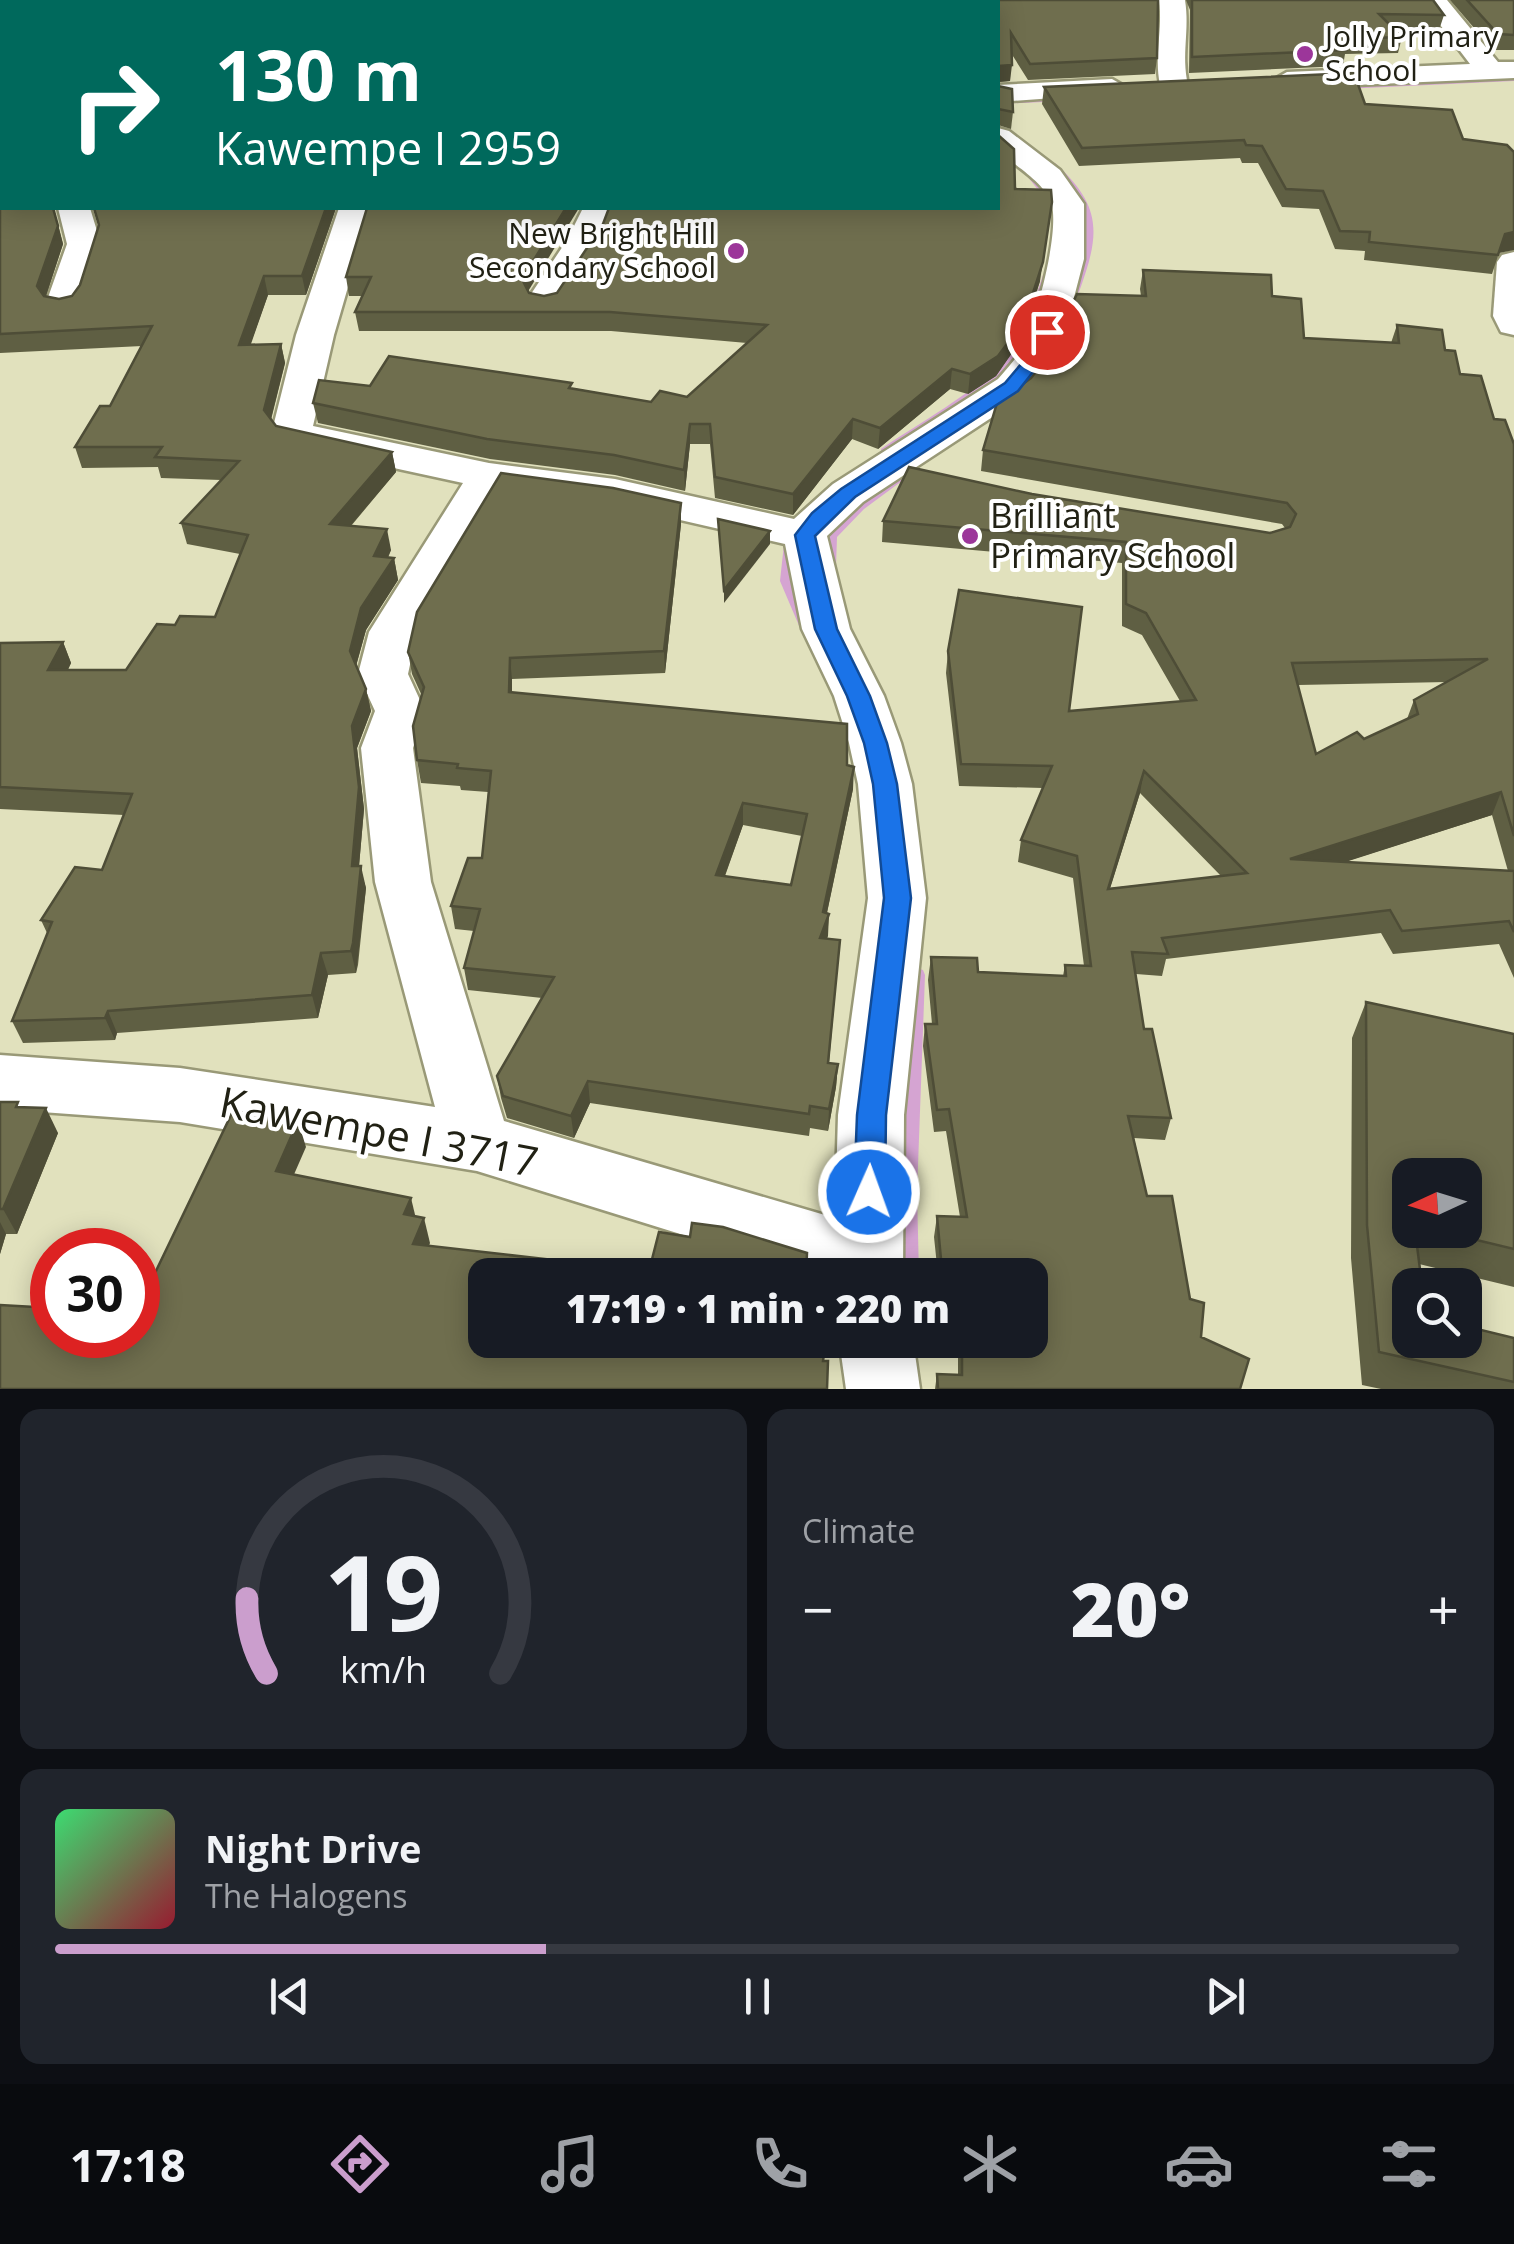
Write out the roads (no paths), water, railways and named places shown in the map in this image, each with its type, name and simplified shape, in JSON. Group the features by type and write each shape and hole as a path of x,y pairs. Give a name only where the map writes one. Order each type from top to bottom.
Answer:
{"street":[{"path":"1172,0 1176,28 1168,54 1174,85"},
{"path":"1434,0 1502,71"},
{"path":"1252,82 1502,71"},
{"path":"1000,94 1205,84"},
{"path":"805,535 848,493 1012,387 1035,358 1047,332 1070,240 1068,204 1048,177 1000,139"},
{"path":"64,303 84,244 75,210"},
{"path":"354,210 315,335 292,430 308,439 488,476 615,492 805,535"},
{"path":"545,300 584,240 598,210"},
{"path":"1514,262 1514,324"},
{"path":"892,468 952,480"},
{"path":"477,1142 404,882 387,748 400,710 383,674 392,632 488,476"},
{"path":"805,535 826,629 859,696 876,743 885,784 898,898 872,1115 866,1258"},
{"name":"Kawempe I 3717","path":"0,1082 180,1095 477,1142 838,1258"},
{"path":"878,1358 882,1389"}],"waterway":[{"path":"1343,87 1514,79"},
{"path":"1000,102 1062,99"},
{"path":"1000,149 1027,170 1053,203"},
{"path":"1052,165 1079,194 1089,223 1086,255 1074,292"},
{"path":"885,451 976,390 1008,362 1029,329 1048,275"},
{"path":"830,566 831,536 860,506 906,473"},
{"path":"790,544 786,581 807,628"},
{"path":"909,1258 917,975"}],"place":[{"name":"Jolly Primary School","path":"1305,54"},
{"name":"New Bright Hill Secondary School","path":"736,251"},
{"name":"Brilliant Primary School","path":"970,536"}]}
